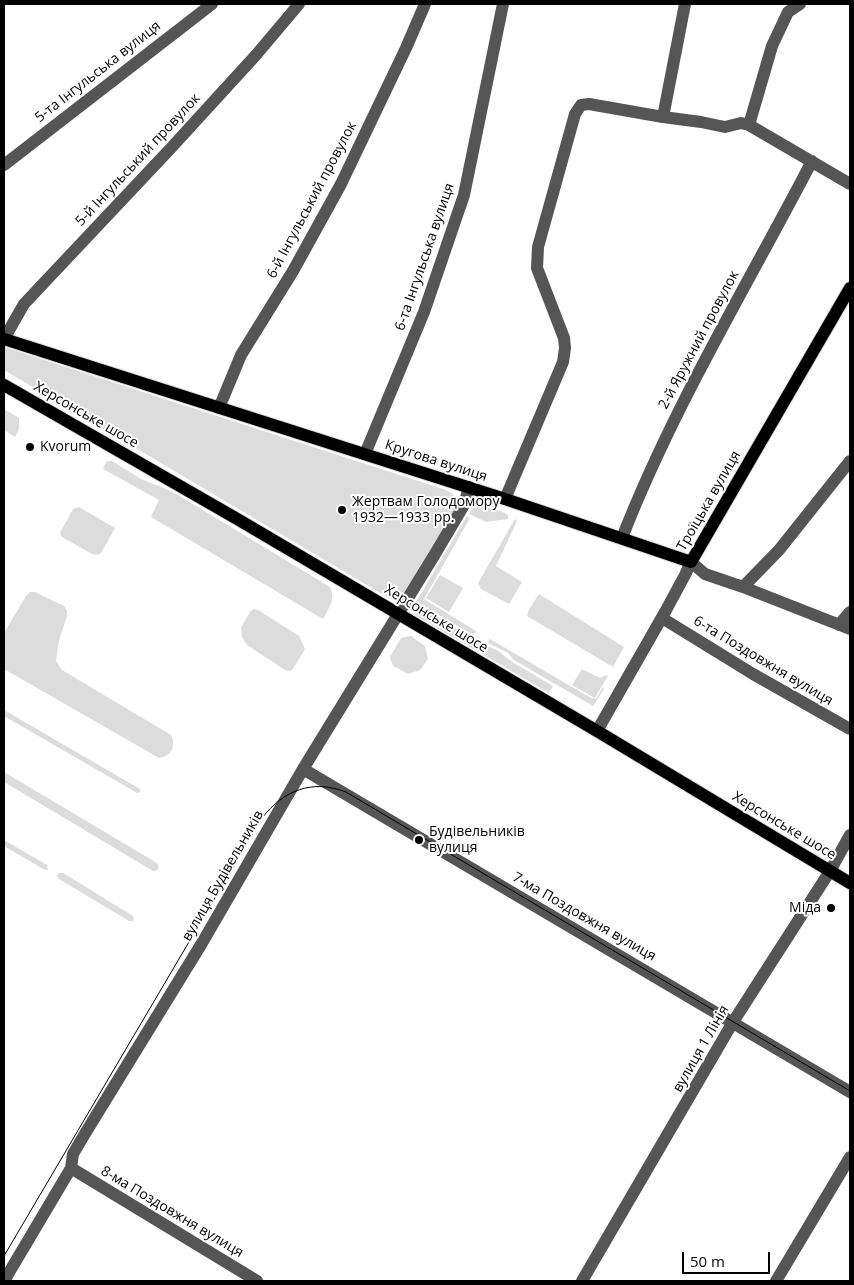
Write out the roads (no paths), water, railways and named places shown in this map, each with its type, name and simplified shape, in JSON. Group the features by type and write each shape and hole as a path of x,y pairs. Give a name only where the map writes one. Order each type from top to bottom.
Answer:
{"main road":[{"name":"Троїцька вулиця","path":"690,562 850,288"},
{"name":"Кругова вулиця","path":"4,339 469,487 690,562"},
{"name":"Херсонське шосе","path":"4,385 223,511 597,731 850,884"}],"street":[{"name":"5-та Інгульська вулиця","path":"4,165 212,4"},
{"name":"5-й Інгульський провулок","path":"4,339 24,304 171,148 256,55 299,4"},
{"name":"6-й Інгульський провулок","path":"219,408 241,355 293,271 341,184 425,4"},
{"name":"6-та Інгульська вулиця","path":"365,454 424,312 464,195 503,4"},
{"path":"663,117 685,4"},
{"path":"749,125 772,46 788,12 800,4"},
{"path":"505,499 563,362 564,338 537,268 536,256 575,114 581,105 589,104 725,127 741,123 749,125 850,184"},
{"name":"2-й Яружний провулок","path":"622,538 661,445 812,161"},
{"path":"743,587 779,550 850,461"},
{"name":"вулиця Будівельників","path":"4,1281 71,1168 73,1154 86,1132 202,943 303,769 464,505 469,487"},
{"name":"Кругова вулиця","path":"690,562 705,574 844,627"},
{"name":"Троїцька вулиця","path":"597,731 662,618 690,562"},
{"path":"844,627 850,612"},
{"name":"6-та Поздовжня вулиця","path":"662,618 753,674 850,729"},
{"name":"7-ма Поздовжня вулиця","path":"303,769 850,1092"},
{"name":"вулиця 1 Лінія","path":"582,1281 733,1022 830,871 850,835"},
{"path":"776,1281 850,1157"},
{"name":"8-ма Поздовжня вулиця","path":"71,1168 257,1281"}],"tram line":[{"path":"4,1256 262,818 289,794 310,787 334,788 346,792 850,1091"}],"place":[{"name":"Kvorum","path":"30,447"},
{"name":"Жертвам Голодомору 1932—1933 рр.","path":"342,510"},
{"name":"Будівельників вулиця","path":"419,840"},
{"name":"Міда","path":"831,908"}]}
